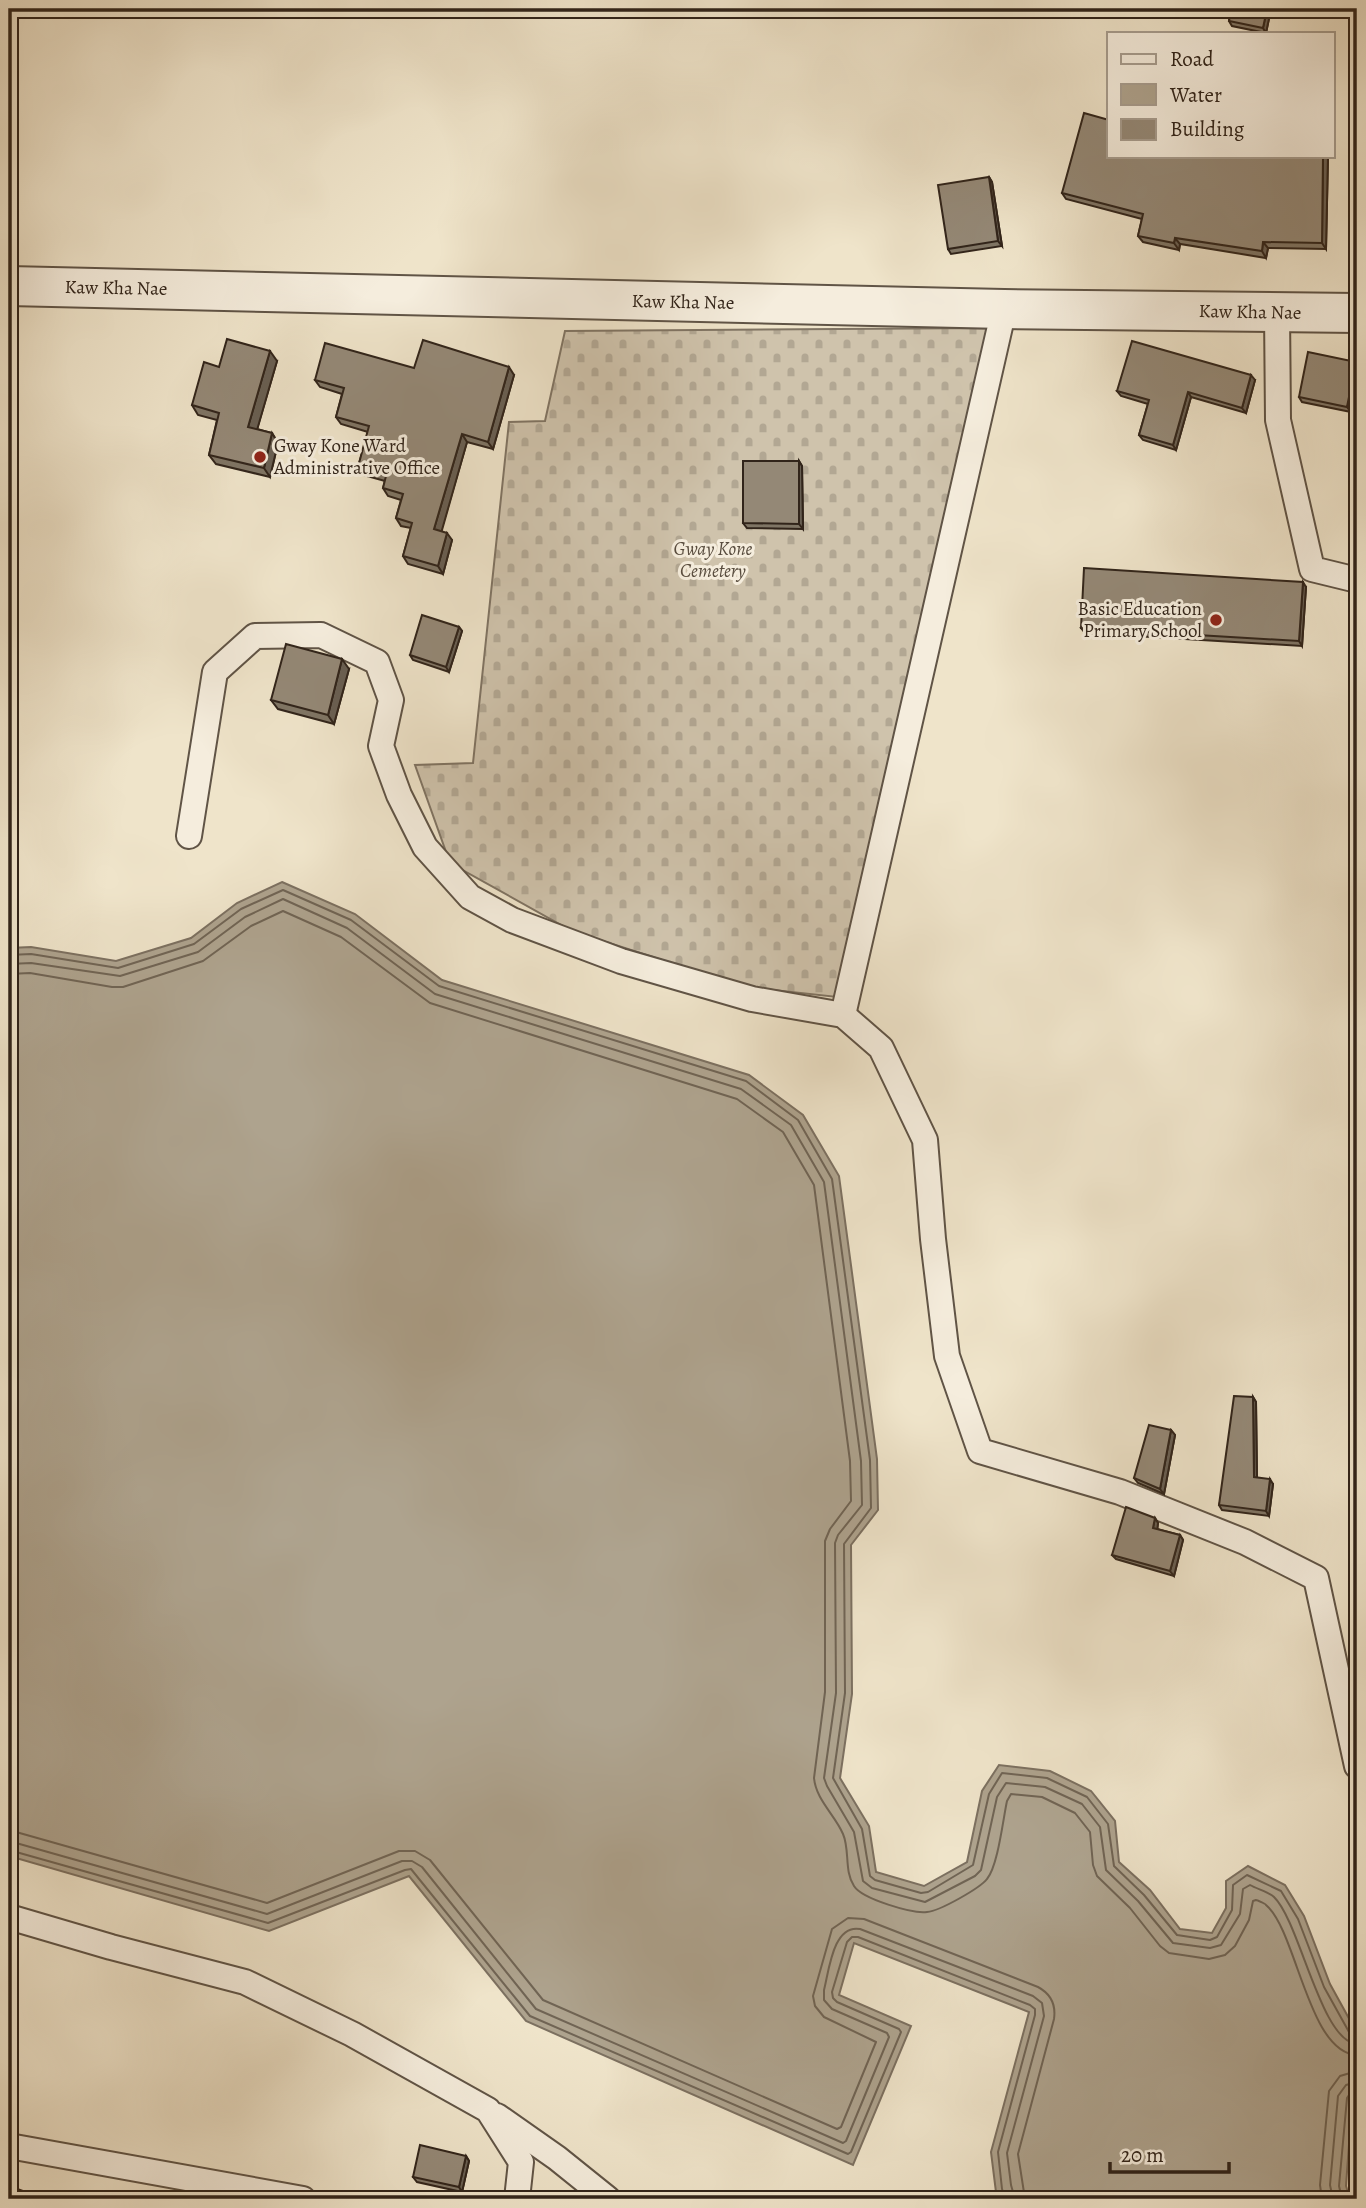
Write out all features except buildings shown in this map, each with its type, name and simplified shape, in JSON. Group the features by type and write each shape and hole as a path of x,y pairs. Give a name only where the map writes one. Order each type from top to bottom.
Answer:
{"street":[{"name":"Kaw Kha Nae","path":"9,286 1004,309 1357,313"}],"lane":[{"path":"843,1014 1004,309"},
{"path":"1277,312 1278,420 1312,569 1357,580"},
{"path":"189,836 215,672 255,636 321,635 377,662 391,700 381,746 399,796 425,847 470,897 512,920 621,961 752,999 843,1014 881,1048 925,1140 947,1356 980,1451 1121,1492 1245,1542 1316,1578 1357,1766"},
{"path":"9,1917 245,1982 352,2034 488,2110 558,2158 608,2199"},
{"path":"488,2110 521,2162 517,2199"},
{"path":"9,2146 303,2199"}],"green space":[{"name":"Gway Kone Cemetery","path":"988,328 837,997 746,987 572,931 450,863 415,765 473,763 509,422 545,421 565,331"}],"water":[{"path":"282,882 355,914 442,980 749,1075 803,1115 839,1176 877,1459 878,1510 851,1545 852,1694 840,1778 869,1826 876,1872 924,1886 967,1862 982,1791 999,1765 1050,1771 1091,1791 1115,1821 1119,1862 1150,1890 1180,1929 1212,1933 1226,1908 1226,1881 1248,1866 1285,1885 1304,1916 1330,1984 1357,2033 1346,2186 1350,2199 1001,2199 996,2192 991,2152 1029,2012 854,1943 839,1995 911,2026 853,2165 526,2021 409,1876 269,1931 9,1856 9,948 31,947 116,961 191,938 237,903"}],"place":[{"name":"Gway Kone Ward Administrative Office","path":"260,457"},
{"name":"Basic Education Primary School","path":"1216,620"}]}
